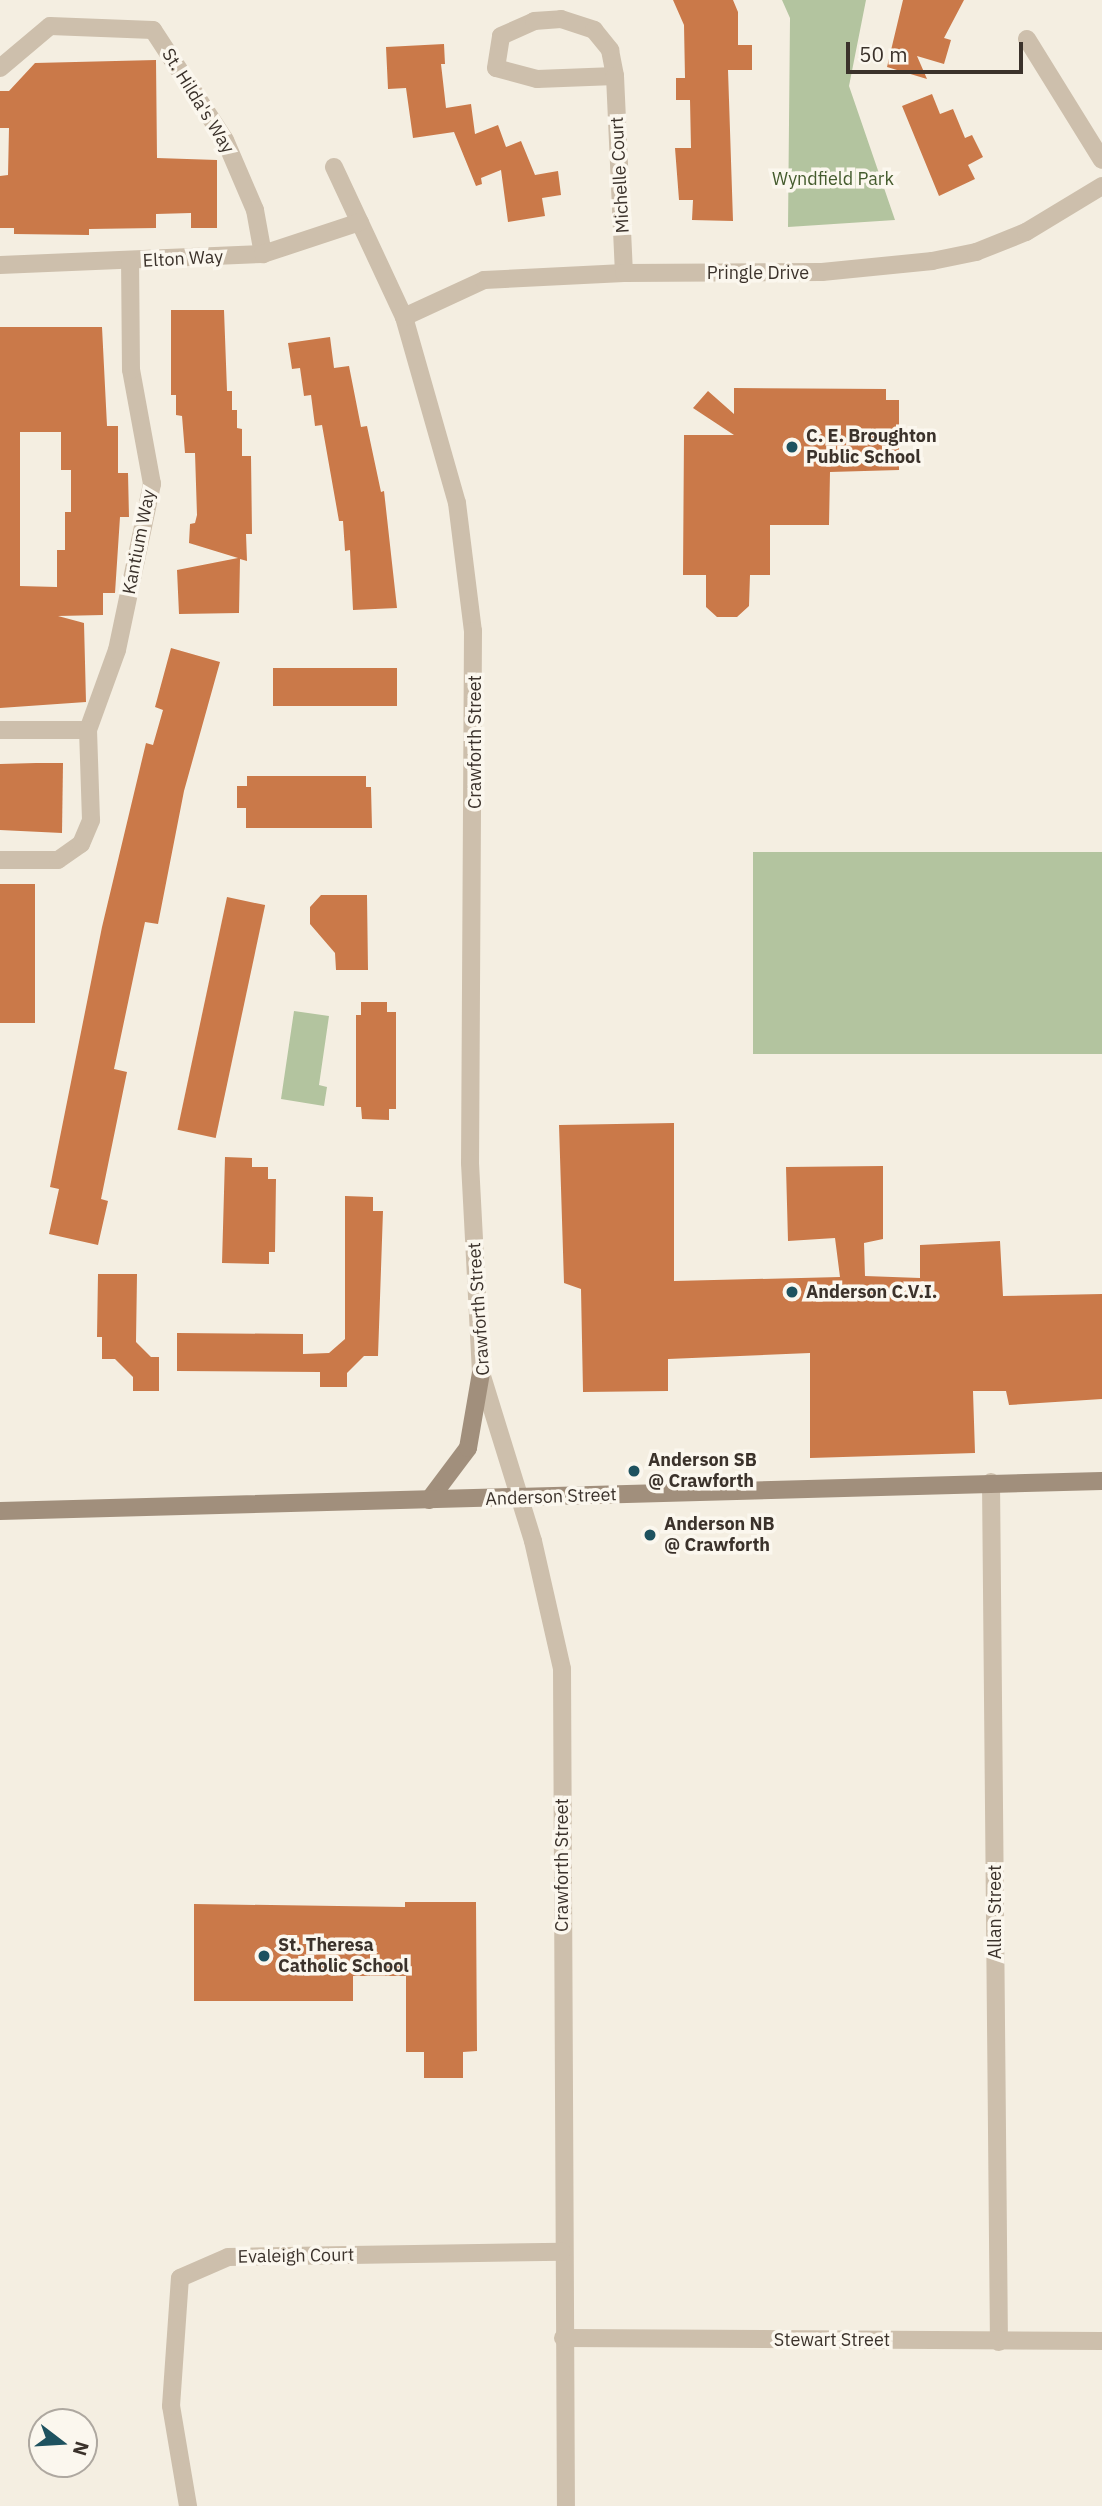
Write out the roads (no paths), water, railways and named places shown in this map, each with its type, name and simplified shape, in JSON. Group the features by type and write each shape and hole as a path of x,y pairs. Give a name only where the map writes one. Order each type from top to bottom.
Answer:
{"main road":[{"path":"429,1500 468,1448 481,1373"},
{"name":"Anderson Street","path":"0,1511 517,1500 992,1482 1102,1481"}],"street":[{"name":"Michelle Court","path":"615,76 537,79 496,68 501,36 534,21 561,19 594,30 610,50 615,76 624,273"},
{"name":"St. Hilda's Way","path":"0,68 50,26 153,30 225,140 255,210 263,254"},
{"path":"1027,39 1102,160"},
{"name":"Crawforth Street","path":"334,167 404,317 457,503 474,631 470,1163 481,1373 517,1500 533,1541 562,1670 562,2252 566,2506"},
{"name":"Pringle Drive","path":"404,317 484,280 624,273 822,272 932,261 975,252 1026,232 1102,186"},
{"name":"Elton Way","path":"0,265 130,262 263,254 360,222"},
{"name":"Kantium Way","path":"88,730 117,650 152,484 131,370 130,262"},
{"path":"0,730 88,730 91,820 81,845 58,860 0,860"},
{"name":"Allan Street","path":"992,1482 999,2342"},
{"name":"Evaleigh Court","path":"188,2506 171,2406 180,2278 228,2257 562,2252"},
{"name":"Stewart Street","path":"563,2338 1102,2342"}],"place":[{"name":"C. E. Broughton Public School","path":"792,447"},
{"name":"Anderson C.V.I.","path":"792,1292"},
{"name":"Anderson SB @ Crawforth","path":"634,1471"},
{"name":"Anderson NB @ Crawforth","path":"650,1535"},
{"name":"St. Theresa Catholic School","path":"264,1956"}],"park label":[{"name":"Wyndfield Park","path":"833,179"}]}
